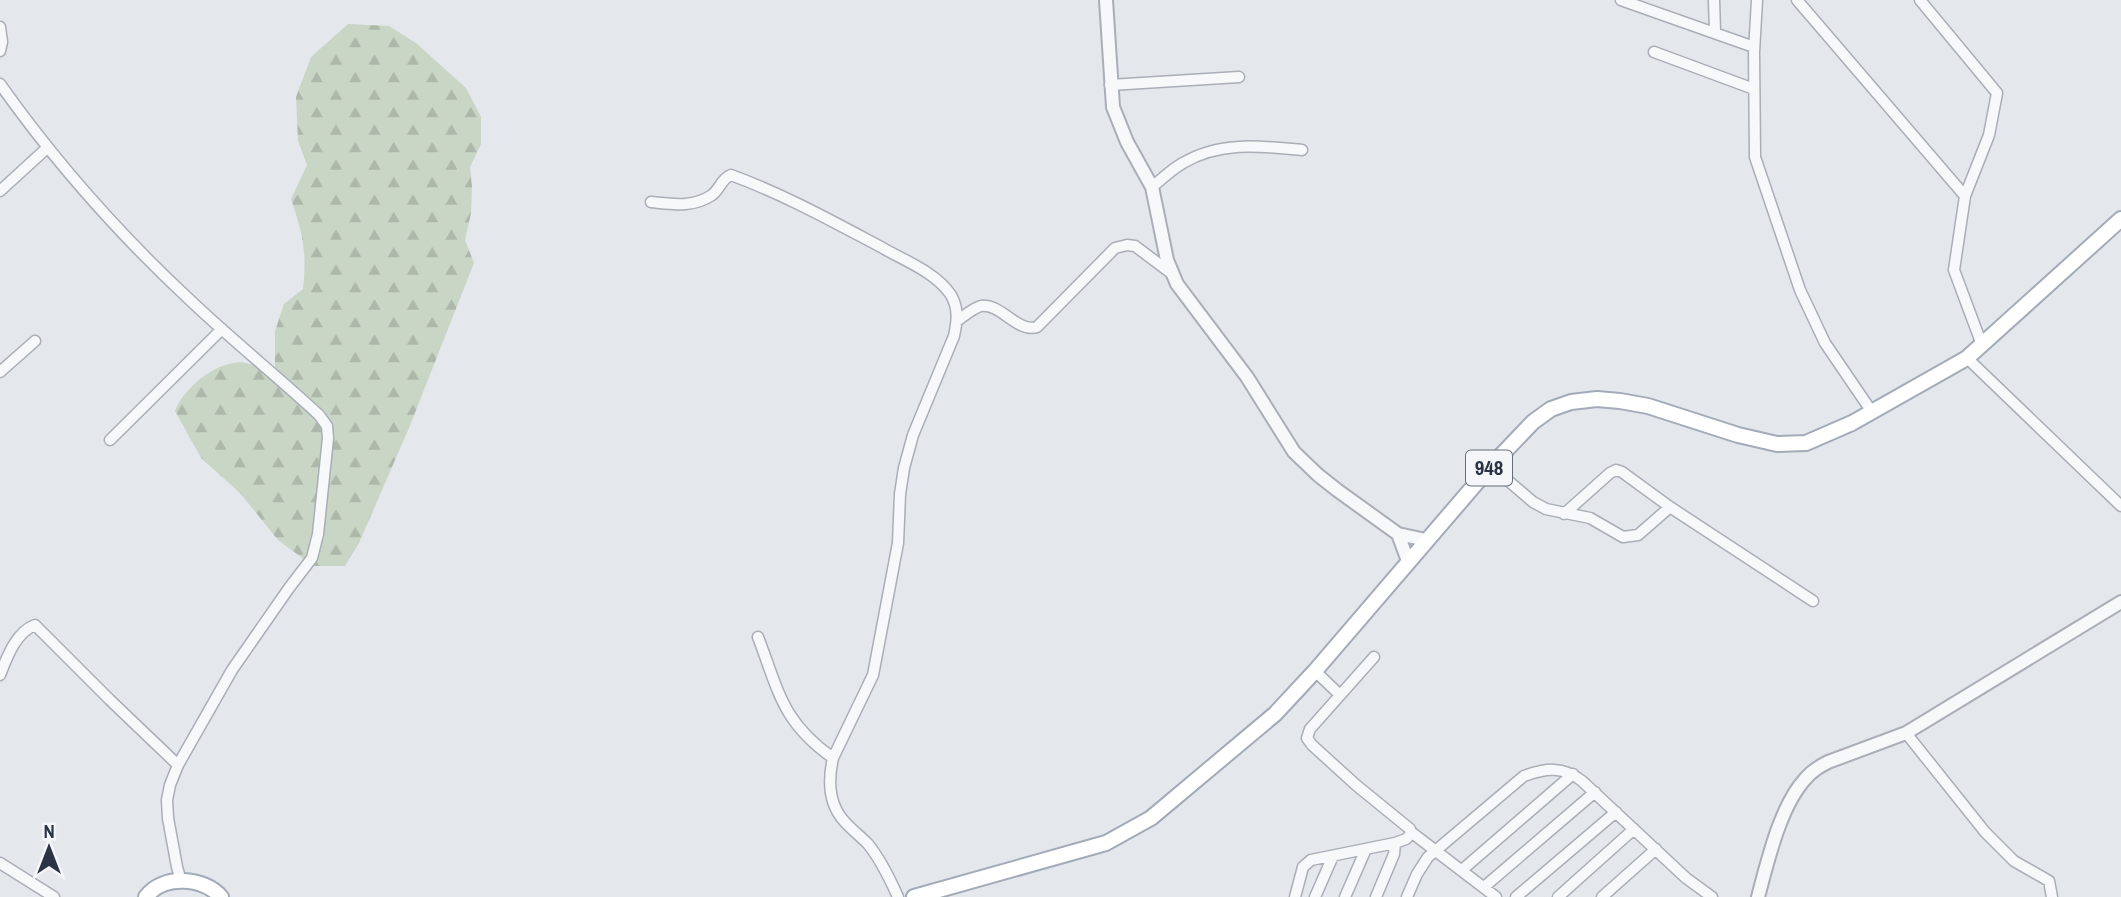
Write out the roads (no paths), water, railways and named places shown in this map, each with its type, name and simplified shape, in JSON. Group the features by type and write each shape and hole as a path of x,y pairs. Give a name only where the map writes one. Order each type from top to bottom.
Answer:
{"main road":[{"name":"948","path":"914,897 1106,843 1131,831 1160,811 1275,714 1491,466 1533,422 1551,409 1571,402 1597,399 1630,402 1776,444 1806,443 1852,423 1968,358 2121,219"},
{"path":"146,897 159,886 181,881 201,884 215,890 221,897"}],"street":[{"path":"1106,0 1112,107 1152,187 1171,273 1177,284 1247,377 1294,452 1336,491 1398,534 1426,540"},
{"path":"1621,0 1754,47"},
{"path":"1714,0 1715,32"},
{"path":"1757,0 1754,47 1755,157 1800,290 1825,343 1872,412"},
{"path":"1797,0 1965,196"},
{"path":"1920,0 1997,93 1989,135 1965,196 1954,270 1982,345"},
{"path":"0,27 0,51"},
{"path":"1654,52 1754,89"},
{"path":"1110,85 1239,77"},
{"path":"0,84 47,148 84,191 189,299 319,415 327,426 324,485 312,558 232,670 178,765 167,800 171,837 181,881"},
{"path":"1152,187 1181,163 1206,152 1236,146 1302,150"},
{"path":"0,191 47,148"},
{"path":"651,202 684,205 713,194 722,181 731,175 838,224 927,274 942,284 956,307 954,336 913,435 904,468 898,543 873,675 833,758 830,781 833,805 878,858 898,897"},
{"path":"957,321 983,306 993,308 1027,328 1037,327 1115,248 1127,245 1135,246 1171,273"},
{"path":"110,440 222,329"},
{"path":"0,372 35,341"},
{"path":"1968,358 2121,506"},
{"path":"1491,466 1533,502 1546,509 1590,518 1623,537 1631,537 1646,529 1670,508"},
{"path":"1564,514 1610,473 1616,470 1622,472 1670,508 1813,601"},
{"path":"1398,534 1408,561"},
{"path":"1758,897 1770,853 1785,814 1806,777 1828,762 1906,733 2121,602"},
{"path":"0,675 9,651 27,628 35,625 178,765"},
{"path":"758,637 790,717 812,742 833,758"},
{"path":"1374,657 1308,732 1309,741 1411,832 1496,897"},
{"path":"1315,671 1340,695"},
{"path":"1906,733 1985,832 2014,861 2049,881 2052,897"},
{"path":"1407,897 1422,864 1437,850 1524,776 1554,769 1573,774 1686,878 1712,897"},
{"path":"1462,870 1573,774"},
{"path":"1484,887 1595,792"},
{"path":"1516,897 1616,812"},
{"path":"1558,897 1634,829"},
{"path":"1295,897 1306,863 1395,843 1406,839 1411,832"},
{"path":"1376,897 1394,854 1395,843"},
{"path":"1345,897 1366,849"},
{"path":"1602,897 1656,849"},
{"path":"1315,897 1333,856"},
{"path":"0,863 54,897"}]}
